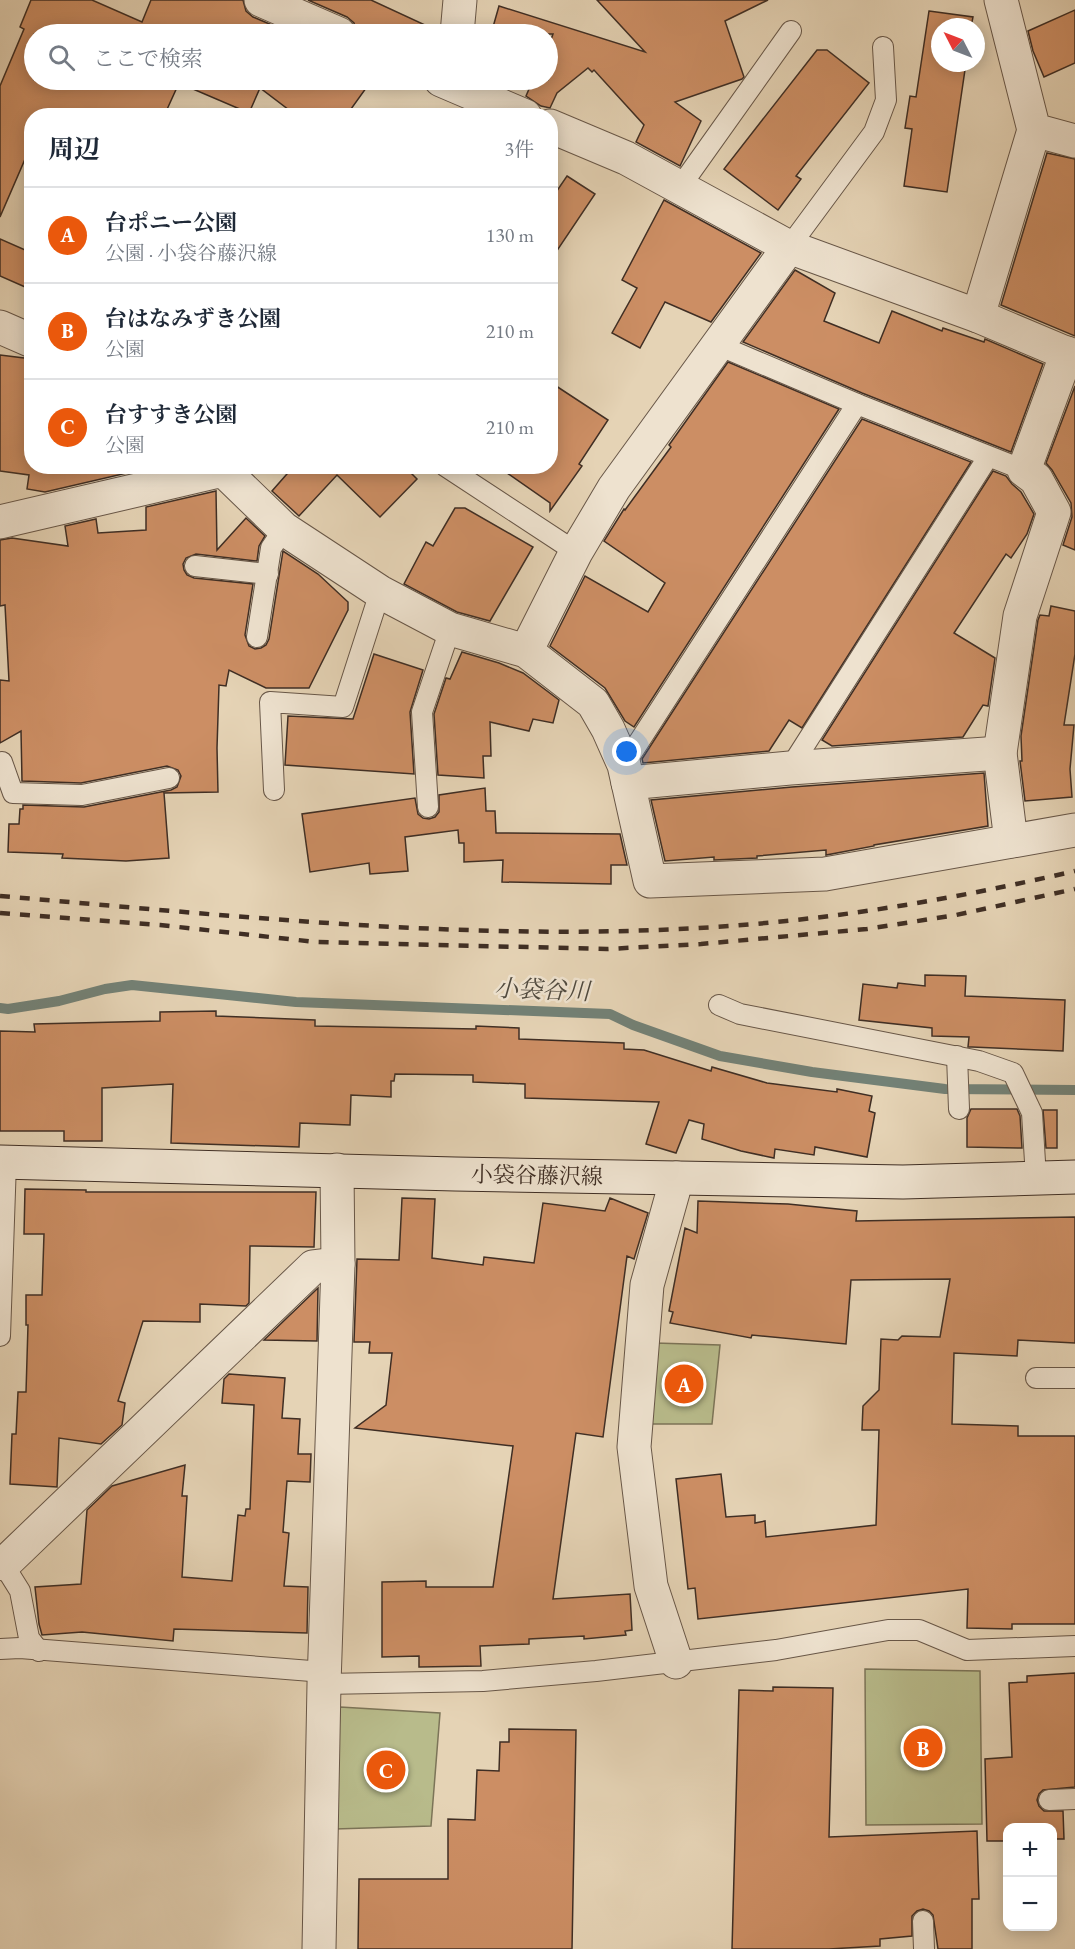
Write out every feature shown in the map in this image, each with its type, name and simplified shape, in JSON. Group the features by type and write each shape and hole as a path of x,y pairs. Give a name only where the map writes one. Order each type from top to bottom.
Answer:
{"street":[{"path":"261,0 316,24"},
{"path":"458,24 460,0"},
{"path":"978,316 1034,130 1001,0"},
{"path":"469,90 508,108"},
{"path":"558,129 626,158 789,247 978,316 1071,355 1024,470 1036,479 1054,512 1020,616 999,753 1011,841"},
{"path":"1034,130 1075,141"},
{"path":"526,651 576,552 614,488 789,247"},
{"path":"0,327 24,338"},
{"path":"0,522 197,474"},
{"path":"228,474 284,529 380,592 450,629 526,651 593,703 608,729 626,774 650,882 825,874 1075,830"},
{"path":"626,774 790,768 999,753"},
{"name":"小袋谷藤沢線","path":"3,1162 903,1182 1075,1177"},
{"path":"319,1949 324,1678 338,1264 337,1170"},
{"path":"676,1662 651,1586 634,1447 647,1285 677,1178"},
{"path":"2,1561 313,1267 338,1264"}],"lane":[{"path":"680,187 791,31"},
{"path":"789,247 874,132 886,100 883,47"},
{"path":"718,345 857,404 1024,470"},
{"path":"626,774 857,404"},
{"path":"790,768 988,456"},
{"path":"457,474 576,552"},
{"path":"257,637 271,549 284,529"},
{"path":"195,566 268,574"},
{"path":"274,790 270,702 343,707 380,592"},
{"path":"428,807 422,712 450,629"},
{"path":"0,763 2,762 13,793 82,795 169,778"},
{"path":"719,1005 740,1014 957,1056 1013,1073 1032,1113 1036,1178"},
{"path":"957,1056 959,1109"},
{"path":"0,1336 3,1162"},
{"path":"1036,1378 1075,1378"},
{"path":"2,1561 20,1591 29,1638 39,1650"},
{"path":"0,1649 20,1648 324,1678 483,1681 596,1671 776,1650 888,1629 919,1630 967,1650 1075,1646"},
{"path":"1049,1800 1075,1799"},
{"path":"923,1921 924,1949"}],"green space":[{"path":"655,1343 720,1345 712,1424 650,1424"},
{"path":"865,1669 980,1671 982,1824 866,1825"},
{"path":"340,1707 440,1713 431,1826 335,1829"}],"building":[{"path":"31,0 92,0 142,22 151,0 243,0 246,11 253,17 269,24 24,24 24,29 20,27"},
{"path":"308,0 371,0 423,24 354,24 347,17"},
{"path":"597,0 768,0 725,21 744,77 675,102 701,121 680,166 636,142 644,125 594,70 592,72 588,68 557,93 550,108 541,106 526,96 529,90 558,90 558,25 645,52"},
{"path":"499,6 556,24 494,24"},
{"path":"1075,10 1075,63 1044,77 1033,51 1028,31"},
{"path":"929,11 973,17 931,18 931,72 965,72 947,192 904,186 912,129 905,128 910,96 916,97"},
{"path":"24,29 24,90 176,90 168,108 24,108 24,162 0,217 0,86"},
{"path":"817,50 827,50 869,83 796,176 801,179 778,210 724,169"},
{"path":"195,90 259,90 251,108 237,108"},
{"path":"263,90 365,90 352,108 286,108"},
{"path":"1047,153 1075,159 1075,336 1001,305"},
{"path":"567,176 595,194 558,249 558,189"},
{"path":"664,200 761,253 711,322 665,302 640,348 612,333 637,288 622,280"},
{"path":"0,239 24,250 24,286 0,276"},
{"path":"795,270 835,293 824,321 879,343 892,311 942,331 943,328 984,342 985,339 1043,364 1011,452 862,393 743,342"},
{"path":"0,355 24,358 24,474 123,474 45,492 27,489 29,475 0,471"},
{"path":"728,362 839,409 634,727 625,721 605,688 550,646 585,576 648,612 665,583 604,541"},
{"path":"1075,386 1075,550 1063,545 1072,517 1071,503 1046,463"},
{"path":"558,387 608,420 579,464 582,466 550,511 550,503 508,474 558,474"},
{"path":"862,419 971,462 802,728 789,720 769,751 643,763 642,759"},
{"path":"993,471 1006,476 1021,492 1034,514 1027,534 1011,558 1006,554 954,633 995,658 988,706 983,705 963,737 832,746 822,740"},
{"path":"287,474 412,474 417,479 380,517 337,475 299,516 272,491"},
{"path":"216,491 217,550 246,518 265,536 259,546 257,561 196,554 186,558 183,564 184,570 187,575 194,578 253,584 245,635 249,646 255,649 261,648 269,639 283,551 318,574 348,602 348,610 309,688 266,688 229,670 226,686 219,685 218,792 164,793 169,858 126,861 62,858 63,854 8,852 9,824 19,824 20,809 23,809 23,805 84,807 171,790 177,787 181,776 178,770 167,766 81,783 22,781 21,731 0,743 0,680 9,681 5,605 0,606 0,540 12,538 68,546 65,526 96,519 98,533 146,530 146,507"},
{"path":"455,508 465,508 533,547 490,621 457,612 404,584 426,542 433,546"},
{"path":"1051,606 1075,611 1075,654 1064,725 1074,725 1070,769 1072,797 1025,801 1020,761 1022,761 1021,736 1038,620 1040,615 1049,616"},
{"path":"462,652 523,673 559,700 553,723 533,719 529,731 490,722 491,756 483,756 484,778 438,775 434,714 446,678 450,679"},
{"path":"374,654 423,670 410,712 414,774 285,765 288,716 353,719"},
{"path":"984,773 988,826 826,855 826,850 757,856 757,858 714,860 714,857 665,861 651,800 792,787"},
{"path":"485,788 486,811 495,811 496,833 620,834 627,865 611,865 611,884 502,882 503,860 464,862 464,843 459,843 458,830 405,837 408,871 370,874 369,863 310,872 302,814 415,798 418,814 429,819 435,817 439,812 439,795"},
{"path":"925,975 966,976 965,996 1065,1000 1063,1051 968,1047 969,1037 932,1036 932,1028 859,1020 863,984 897,988 898,983 925,986"},
{"path":"216,1011 216,1016 315,1020 315,1026 519,1028 519,1039 624,1043 624,1049 644,1050 711,1071 712,1067 767,1083 837,1092 837,1089 872,1096 869,1111 875,1113 867,1157 815,1147 814,1155 775,1149 774,1158 702,1139 704,1124 689,1120 676,1153 646,1144 659,1102 525,1098 525,1084 473,1082 473,1075 395,1074 394,1081 391,1081 391,1097 351,1095 350,1125 300,1123 299,1147 171,1143 173,1084 102,1088 102,1141 64,1141 64,1131 0,1131 0,1031 35,1032 34,1024 160,1021 160,1012"},
{"path":"971,1109 1017,1109 1020,1116 1022,1148 967,1147 967,1118"},
{"path":"1043,1110 1057,1110 1057,1148 1046,1148"},
{"path":"25,1189 86,1190 86,1192 316,1192 314,1247 250,1246 249,1303 246,1306 200,1304 200,1322 143,1321 118,1401 125,1403 122,1425 101,1444 59,1438 57,1487 10,1484 12,1434 16,1434 18,1392 26,1392 28,1325 26,1325 26,1295 42,1295 44,1234 24,1234"},
{"path":"402,1198 435,1199 432,1258 483,1265 484,1257 534,1263 543,1203 605,1211 610,1198 648,1213 634,1259 627,1256 603,1437 576,1433 553,1599 630,1594 632,1630 625,1631 626,1635 584,1639 584,1636 529,1639 529,1644 480,1646 481,1666 419,1667 419,1656 382,1657 382,1582 426,1581 426,1587 493,1587 513,1446 355,1428 386,1405 392,1353 369,1353 370,1342 354,1342 357,1259 399,1260"},
{"path":"698,1201 788,1204 857,1211 856,1221 1075,1217 1075,1343 1018,1340 1017,1356 954,1353 952,1424 1018,1426 1018,1436 1075,1436 1075,1624 1012,1624 1012,1629 967,1628 968,1589 698,1619 695,1588 688,1589 676,1479 721,1474 726,1517 755,1515 755,1523 765,1521 766,1537 876,1525 879,1430 862,1430 863,1406 879,1390 881,1339 898,1340 902,1336 940,1337 950,1279 851,1280 846,1344 752,1335 751,1338 670,1323 673,1312 669,1311 685,1228 697,1233"},
{"path":"318,1288 317,1341 264,1340"},
{"path":"229,1374 285,1378 282,1418 300,1419 298,1454 311,1454 310,1482 287,1481 283,1532 289,1533 284,1586 308,1587 307,1633 174,1629 173,1641 82,1632 42,1635 35,1587 81,1584 87,1510 112,1486 185,1465 182,1496 187,1496 182,1577 232,1581 238,1515 245,1516 246,1509 250,1509 254,1405 222,1403 224,1379"},
{"path":"1075,1673 1075,1787 1043,1790 1037,1800 1044,1811 1063,1811 1064,1839 1057,1839 1057,1823 1003,1823 1003,1841 987,1841 985,1759 1012,1757 1009,1683 1027,1682 1027,1676"},
{"path":"773,1687 833,1688 829,1837 977,1831 979,1899 972,1899 972,1949 938,1949 933,1915 923,1909 912,1916 912,1936 880,1939 880,1946 829,1949 732,1949 739,1690 773,1691"},
{"path":"509,1729 576,1730 572,1949 358,1949 359,1879 448,1879 448,1819 475,1820 477,1770 499,1771 500,1742 509,1742"}],"waterway":[{"name":"小袋谷川","path":"0,1008 8,1009 59,1001 105,989 132,985 296,1002 610,1014 633,1025 720,1056 812,1072 945,1089 1075,1090"}],"railway":[{"path":"0,896 294,921 491,931 590,932 688,929 823,917 1004,887 1075,871"},
{"path":"0,913 160,925 316,942 607,949 701,944 867,929 956,915 1075,889"}],"place":[{"name":"台ポニー公園","path":"684,1384"},
{"name":"台はなみずき公園","path":"923,1748"},
{"name":"台すすき公園","path":"386,1770"}]}
